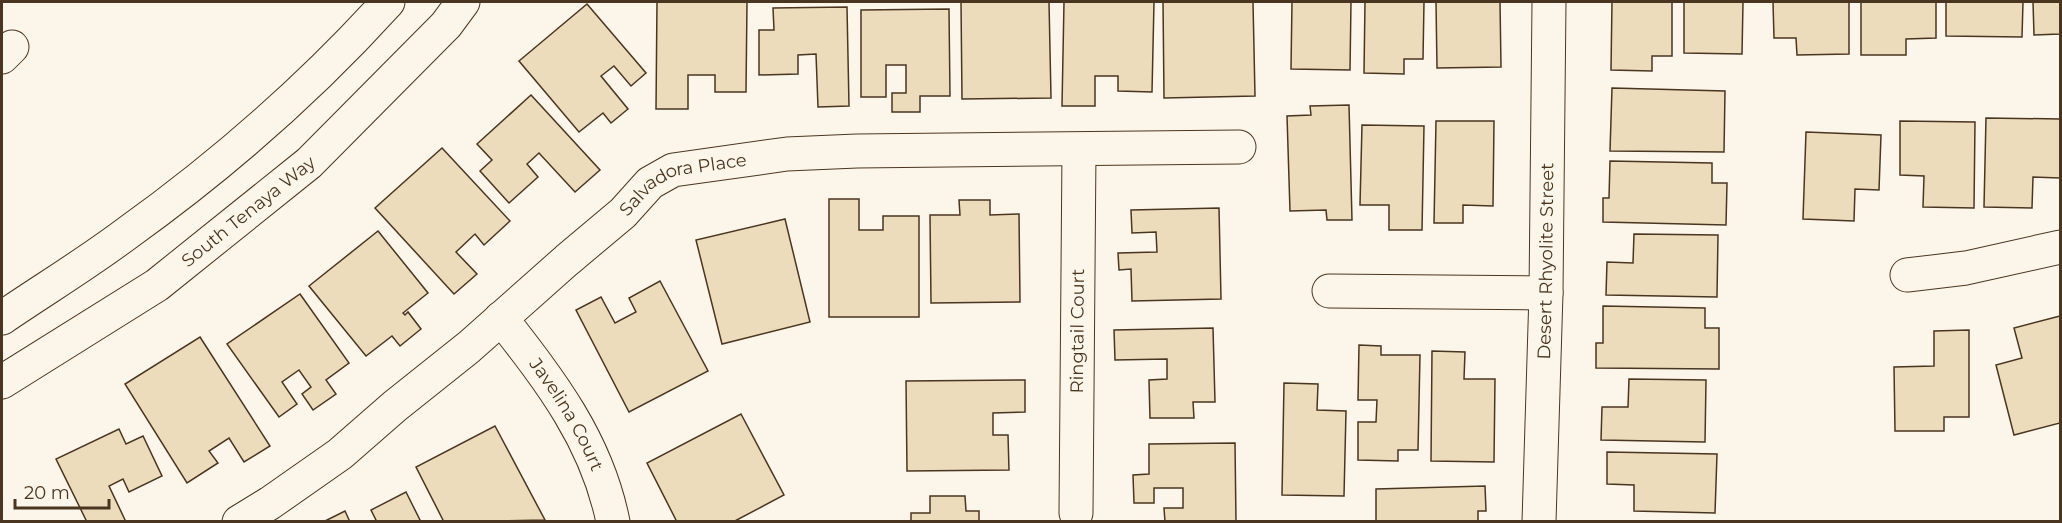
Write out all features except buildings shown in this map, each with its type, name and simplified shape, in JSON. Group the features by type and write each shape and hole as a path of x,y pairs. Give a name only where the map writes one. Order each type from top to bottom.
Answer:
{"street":[{"path":"2,318 125,235 205,174 328,64 388,2"},
{"name":"South Tenaya Way","path":"2,382 157,285 309,164 446,25 463,2"},
{"name":"Desert Rhyolite Street","path":"1539,522 1549,2"},
{"name":"Salvadora Place","path":"239,522 340,454 623,213 650,183 673,170 787,154 857,151 1239,147"},
{"name":"Ringtail Court","path":"1076,513 1079,150"},
{"path":"1907,275 1966,268 2061,247"},
{"path":"1329,291 1545,293"},
{"name":"Javelina Court","path":"501,318 546,375 577,423 596,463 613,522"}]}
